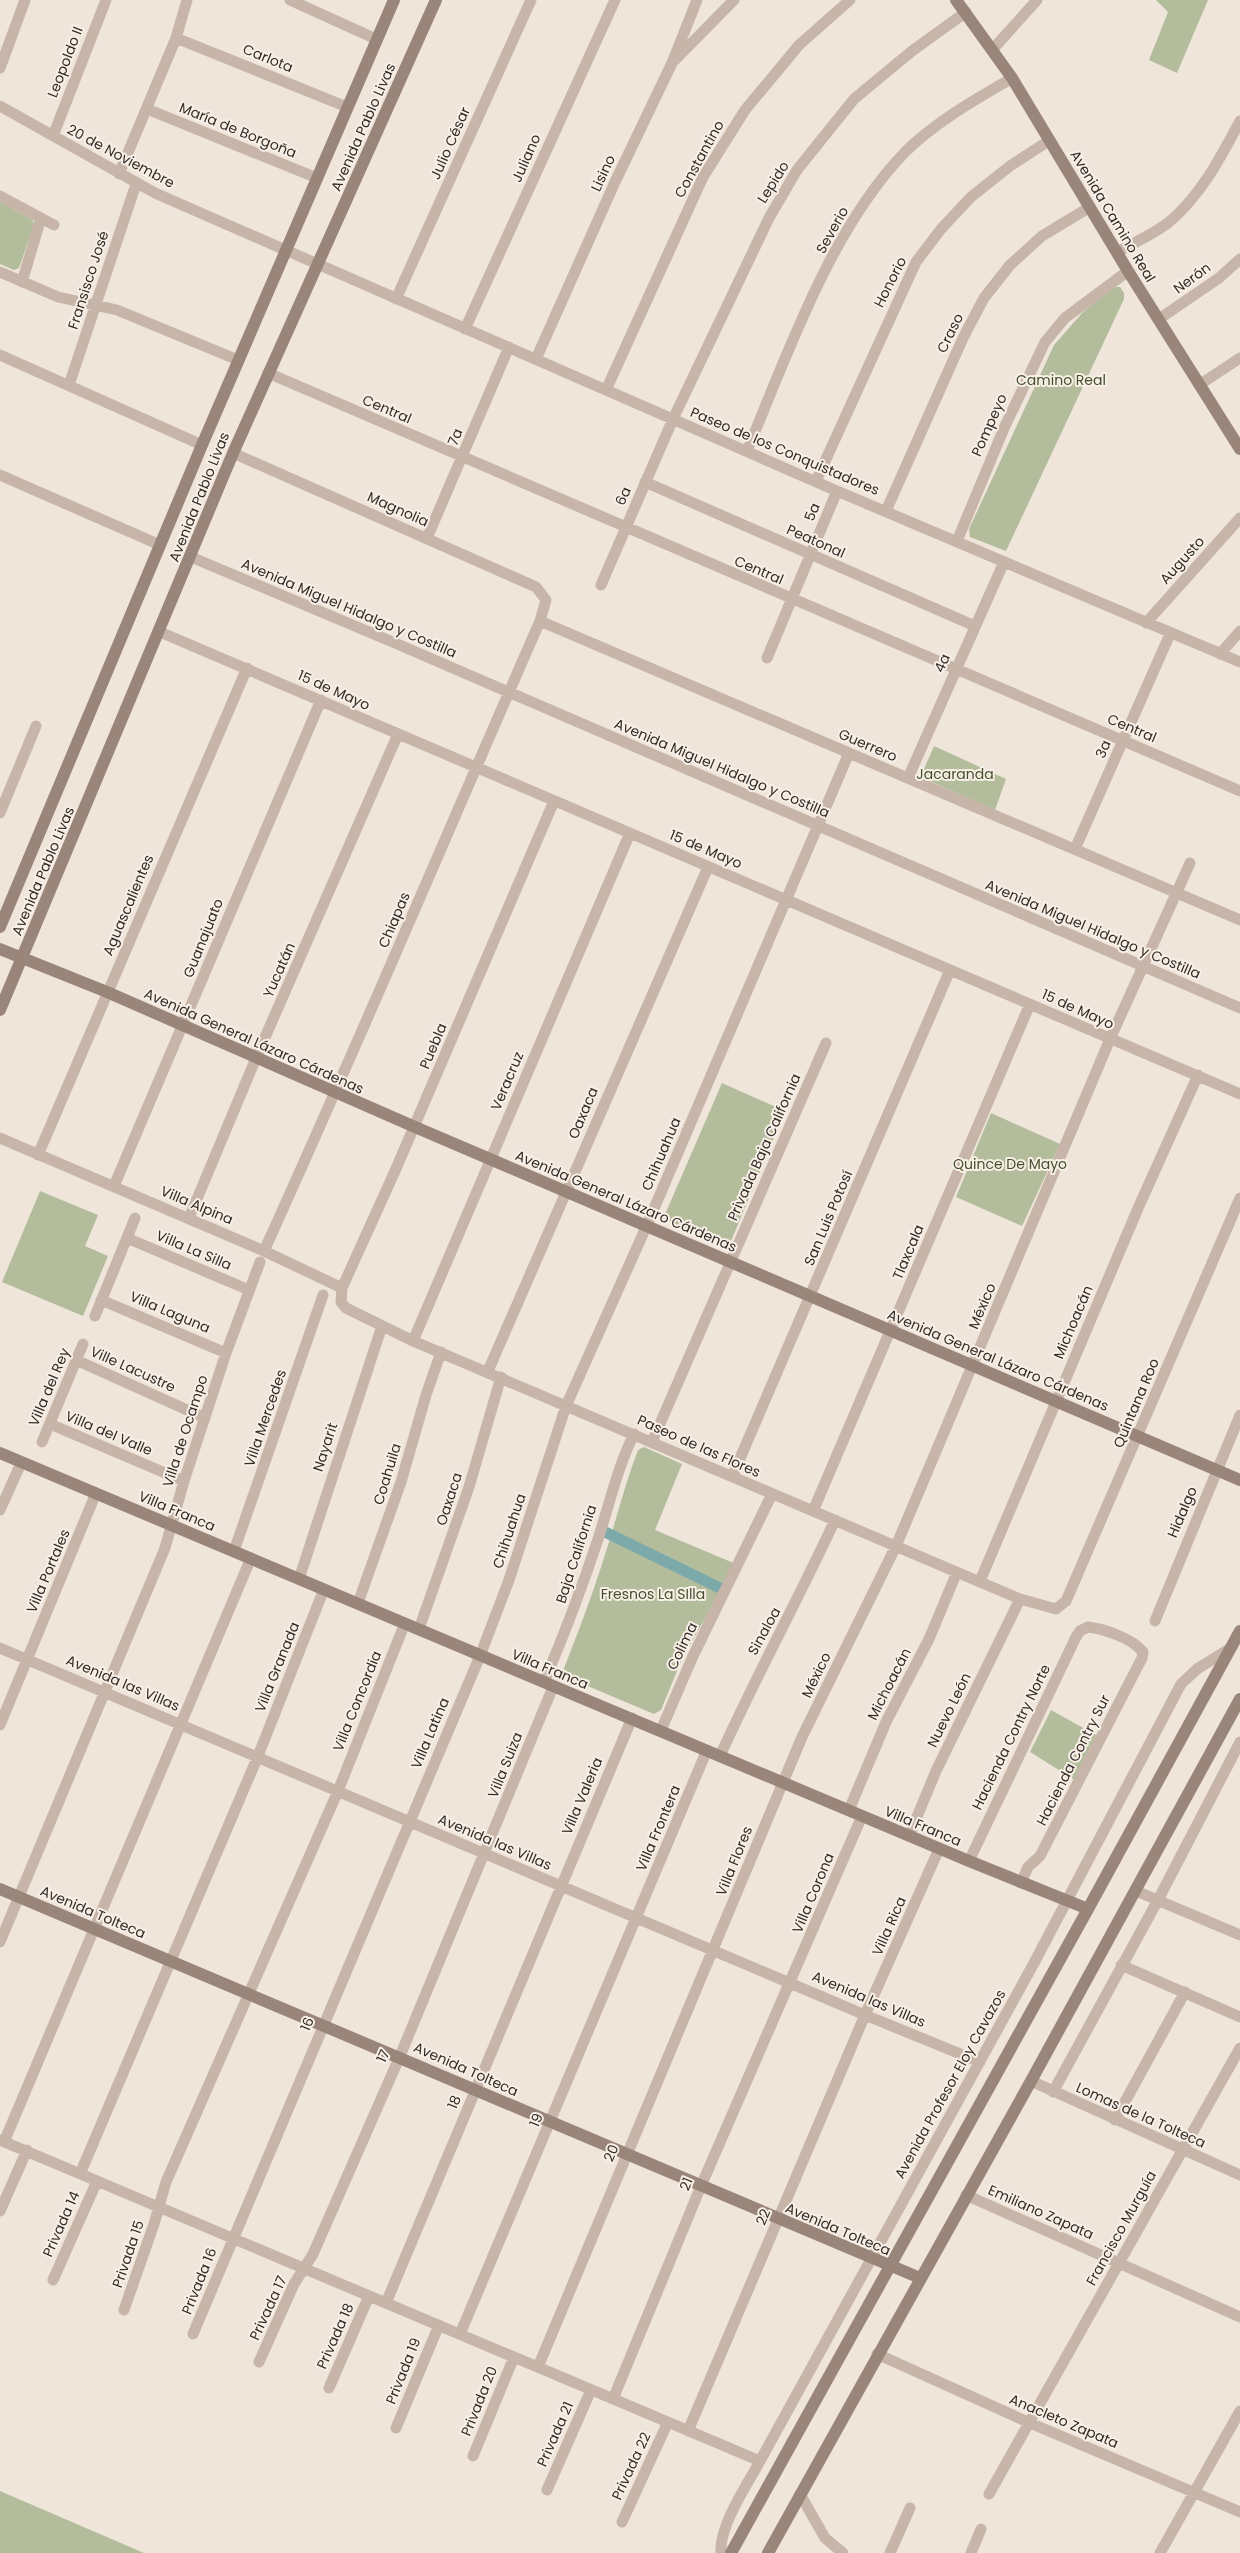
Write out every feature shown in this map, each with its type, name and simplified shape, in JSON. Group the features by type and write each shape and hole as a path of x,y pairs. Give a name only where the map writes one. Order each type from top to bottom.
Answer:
{"main road":[{"name":"Avenida Pablo Livas","path":"0,927 238,360 394,0"},
{"name":"Avenida Pablo Livas","path":"0,1010 160,632 233,453 436,0"},
{"name":"Avenida Camino Real","path":"956,0 1012,78 1128,271 1240,450"},
{"name":"Avenida General Lázaro Cárdenas","path":"0,949 107,992 490,1160 1240,1480"},
{"name":"Villa Franca","path":"0,1453 405,1622 548,1685 661,1730 783,1784 849,1810 969,1862 1088,1909"},
{"path":"731,2553 1240,1631"},
{"path":"768,2553 877,2354 1031,2081 1240,1699"},
{"name":"Avenida Tolteca","path":"0,1889 247,1994 400,2056 627,2155 872,2258 889,2267 920,2278"}],"street":[{"path":"0,68 25,0"},
{"name":"Leopoldo II","path":"53,136 106,0"},
{"path":"119,174 148,110 176,38 187,0"},
{"path":"290,0 376,39"},
{"name":"Julio César","path":"396,300 531,0"},
{"name":"Juliano","path":"465,328 614,0"},
{"name":"Lisino","path":"536,359 615,182 672,63 697,0"},
{"path":"672,63 734,0"},
{"name":"Constantino","path":"606,390 703,177 745,110 799,45 850,0"},
{"path":"993,49 1037,0"},
{"name":"Lepido","path":"673,419 769,218 797,170 854,99 912,51 966,12"},
{"name":"Carlota","path":"176,38 347,107"},
{"name":"Severio","path":"747,451 786,358 833,258 879,181 907,150 943,120 1012,78"},
{"name":"20 de Noviembre","path":"0,106 136,184 318,266"},
{"name":"María de Borgoña","path":"148,110 317,178"},
{"path":"1117,252 1168,223 1184,206 1206,180 1240,121"},
{"name":"Honorio","path":"816,481 916,262 941,229 971,197 1010,166 1050,140"},
{"name":"Fransisco José","path":"68,385 136,184"},
{"path":"0,196 54,225"},
{"name":"Craso","path":"886,511 963,338 984,298 1010,265 1042,236 1090,207"},
{"path":"22,282 41,218"},
{"name":"Nerón","path":"1159,319 1219,278 1240,259"},
{"name":"Paseo de los Conquistadores","path":"318,266 509,347 837,491 1170,634 1240,662"},
{"name":"Pompeyo","path":"957,541 1004,426 1045,342 1065,318 1128,271"},
{"path":"0,272 58,297 117,310 238,360"},
{"name":"7a","path":"427,538 463,458 509,347"},
{"path":"0,355 202,445"},
{"path":"1199,385 1240,358"},
{"name":"Central","path":"268,373 791,600 1240,791"},
{"name":"6a","path":"601,585 673,419"},
{"name":"Magnolia","path":"233,453 536,587 546,600"},
{"path":"0,475 160,545"},
{"name":"Peatonal","path":"645,482 975,626"},
{"name":"5a","path":"767,658 837,491"},
{"name":"Augusto","path":"1146,623 1240,518"},
{"name":"Avenida Miguel Hidalgo y Costilla","path":"190,557 1240,1008"},
{"name":"4a","path":"908,778 1004,562"},
{"name":"Chiapas","path":"264,1250 336,1093 540,621 546,600"},
{"name":"Guerrero","path":"540,621 1240,920"},
{"path":"1220,654 1240,631"},
{"name":"15 de Mayo","path":"160,632 1240,1094"},
{"name":"3a","path":"1074,849 1124,741 1170,634"},
{"name":"Aguascalientes","path":"38,1155 247,668"},
{"name":"Guanajuato","path":"114,1186 184,1027 234,900 320,700"},
{"path":"0,813 36,726"},
{"name":"Yucatán","path":"189,1218 256,1058 398,734"},
{"name":"Chihuahua","path":"480,1656 509,1580 566,1406 647,1226 849,753"},
{"name":"Puebla","path":"341,1302 342,1288 415,1127 554,801"},
{"name":"Veracruz","path":"413,1340 630,833"},
{"name":"México","path":"783,1784 806,1729 896,1546 1110,1039 1190,863"},
{"name":"Oaxaca","path":"488,1371 708,867"},
{"name":"San Luis Potosí","path":"732,1477 950,970"},
{"name":"Tlaxcala","path":"813,1511 1030,1004"},
{"name":"Privada Baja California","path":"730,1262 826,1043"},
{"name":"Michoacán","path":"980,1582 1055,1401 1198,1075"},
{"name":"Villa Alpina","path":"0,1138 264,1250 342,1288"},
{"name":"Quintana Roo","path":"1050,1608 1060,1608 1066,1601 1240,1198"},
{"path":"95,1316 135,1218"},
{"name":"Villa La Silla","path":"127,1238 249,1290"},
{"name":"Villa de Ocampo","path":"0,1942 173,1526 184,1481 226,1353 260,1262"},
{"path":"652,1442 730,1262"},
{"name":"Villa Mercedes","path":"234,1551 323,1295"},
{"name":"Villa Laguna","path":"101,1300 226,1353"},
{"name":"Paseo de las Flores","path":"341,1302 346,1308 413,1340 1020,1599 1050,1608"},
{"name":"Nayarit","path":"299,1579 382,1326"},
{"name":"Villa del Rey","path":"42,1442 83,1344"},
{"name":"Coahuila","path":"358,1603 401,1482 441,1352"},
{"name":"Ville Lacustre","path":"76,1360 205,1418"},
{"name":"Oaxaca","path":"419,1629 467,1495 502,1377"},
{"name":"Hidalgo","path":"1155,1621 1240,1415"},
{"name":"Villa del Valle","path":"50,1424 184,1481"},
{"name":"Baja California","path":"548,1685 598,1539 617,1472 634,1434"},
{"path":"0,1510 21,1462"},
{"name":"Villa Portales","path":"0,1725 96,1493"},
{"name":"Colima","path":"661,1730 693,1656 772,1494"},
{"name":"Sinaloa","path":"720,1756 753,1682 801,1594 834,1520"},
{"path":"251,1558 2,2141 760,2461"},
{"name":"Michoacán","path":"849,1810 886,1722 928,1639 957,1572"},
{"name":"Villa Granada","path":"80,2174 258,1756 324,1589"},
{"name":"Nuevo León","path":"909,1836 944,1754 1020,1599"},
{"name":"Villa Concordia","path":"247,1994 338,1791 405,1622"},
{"name":"Hacienda Contry Sur","path":"1021,1883 1028,1867 1040,1856 1142,1658 1142,1652 1139,1648 1095,1628 1083,1629"},
{"name":"Hacienda Contry Norte","path":"969,1862 1045,1699 1076,1637 1083,1629"},
{"name":"Avenida las Villas","path":"0,1648 980,2062"},
{"name":"Avenida Profesor Eloy Cavazos","path":"721,2553 726,2526 760,2461 980,2062 1181,1684 1197,1668 1231,1648"},
{"name":"Villa Latina","path":"409,1822 480,1656"},
{"name":"Villa Suiza","path":"485,1854 548,1685"},
{"name":"Villa Valeria","path":"560,1885 632,1718"},
{"path":"1053,2092 1158,1900 1240,1742"},
{"name":"Villa Frontera","path":"636,1917 706,1750"},
{"name":"Villa Flores","path":"714,1950 783,1784"},
{"name":"Villa Corona","path":"791,1982 862,1816"},
{"name":"16","path":"232,2238 409,1822"},
{"name":"Villa Rica","path":"865,2015 939,1849"},
{"name":"17","path":"304,2268 312,2254 400,2056 485,1854"},
{"name":"18","path":"386,2303 560,1885"},
{"path":"1136,1890 1239,1932"},
{"name":"19","path":"460,2334 636,1917"},
{"name":"20","path":"538,2367 714,1950"},
{"path":"1122,1965 1240,2017"},
{"name":"21","path":"613,2399 701,2186 791,1982"},
{"path":"1116,2120 1185,1992"},
{"name":"Privada 15","path":"124,2310 166,2182 247,1994"},
{"name":"22","path":"688,2431 865,2015"},
{"name":"Francisco Murguía","path":"989,2494 1240,2048"},
{"name":"Lomas de la Tolteca","path":"1031,2081 1240,2175"},
{"path":"0,2211 27,2150"},
{"name":"Privada 14","path":"53,2280 97,2181"},
{"name":"Emiliano Zapata","path":"966,2195 1240,2317"},
{"name":"Privada 16","path":"193,2334 232,2238"},
{"name":"Privada 17","path":"259,2362 304,2268"},
{"name":"Privada 18","path":"329,2388 370,2296"},
{"name":"Privada 19","path":"396,2428 439,2325"},
{"name":"Anacleto Zapata","path":"877,2354 1030,2423 1240,2512"},
{"name":"Privada 20","path":"473,2456 514,2357"},
{"name":"Privada 21","path":"547,2490 591,2390"},
{"path":"1160,2553 1240,2411"},
{"name":"Privada 22","path":"622,2522 668,2422"},
{"path":"800,2494 825,2538 843,2553"},
{"path":"890,2553 910,2508"},
{"path":"972,2553 981,2529"}],"green space":[{"path":"1156,0 1208,0 1177,73 1149,60 1168,12"},
{"path":"0,202 33,220 34,225 19,268 14,270 0,264"},
{"name":"Camino Real","path":"1114,287 1120,287 1124,293 1124,299 1006,551 970,537 969,529 1054,345 1083,312"},
{"name":"Jacaranda","path":"934,746 1006,779 995,810 925,779 923,771"},
{"path":"722,1083 785,1111 729,1246 663,1219"},
{"name":"Quince De Mayo","path":"991,1113 1060,1144 1022,1226 956,1197"},
{"path":"40,1191 98,1215 85,1246 108,1256 83,1316 2,1282"},
{"name":"Fresnos La SIlla","path":"644,1447 682,1464 655,1530 736,1564 682,1659 661,1710 654,1714 564,1676 563,1671 598,1577 638,1450"},
{"path":"1051,1710 1096,1735 1075,1780 1030,1752"},
{"path":"0,2491 144,2553 0,2553"}],"waterway":[{"path":"601,1530 722,1589"}]}
